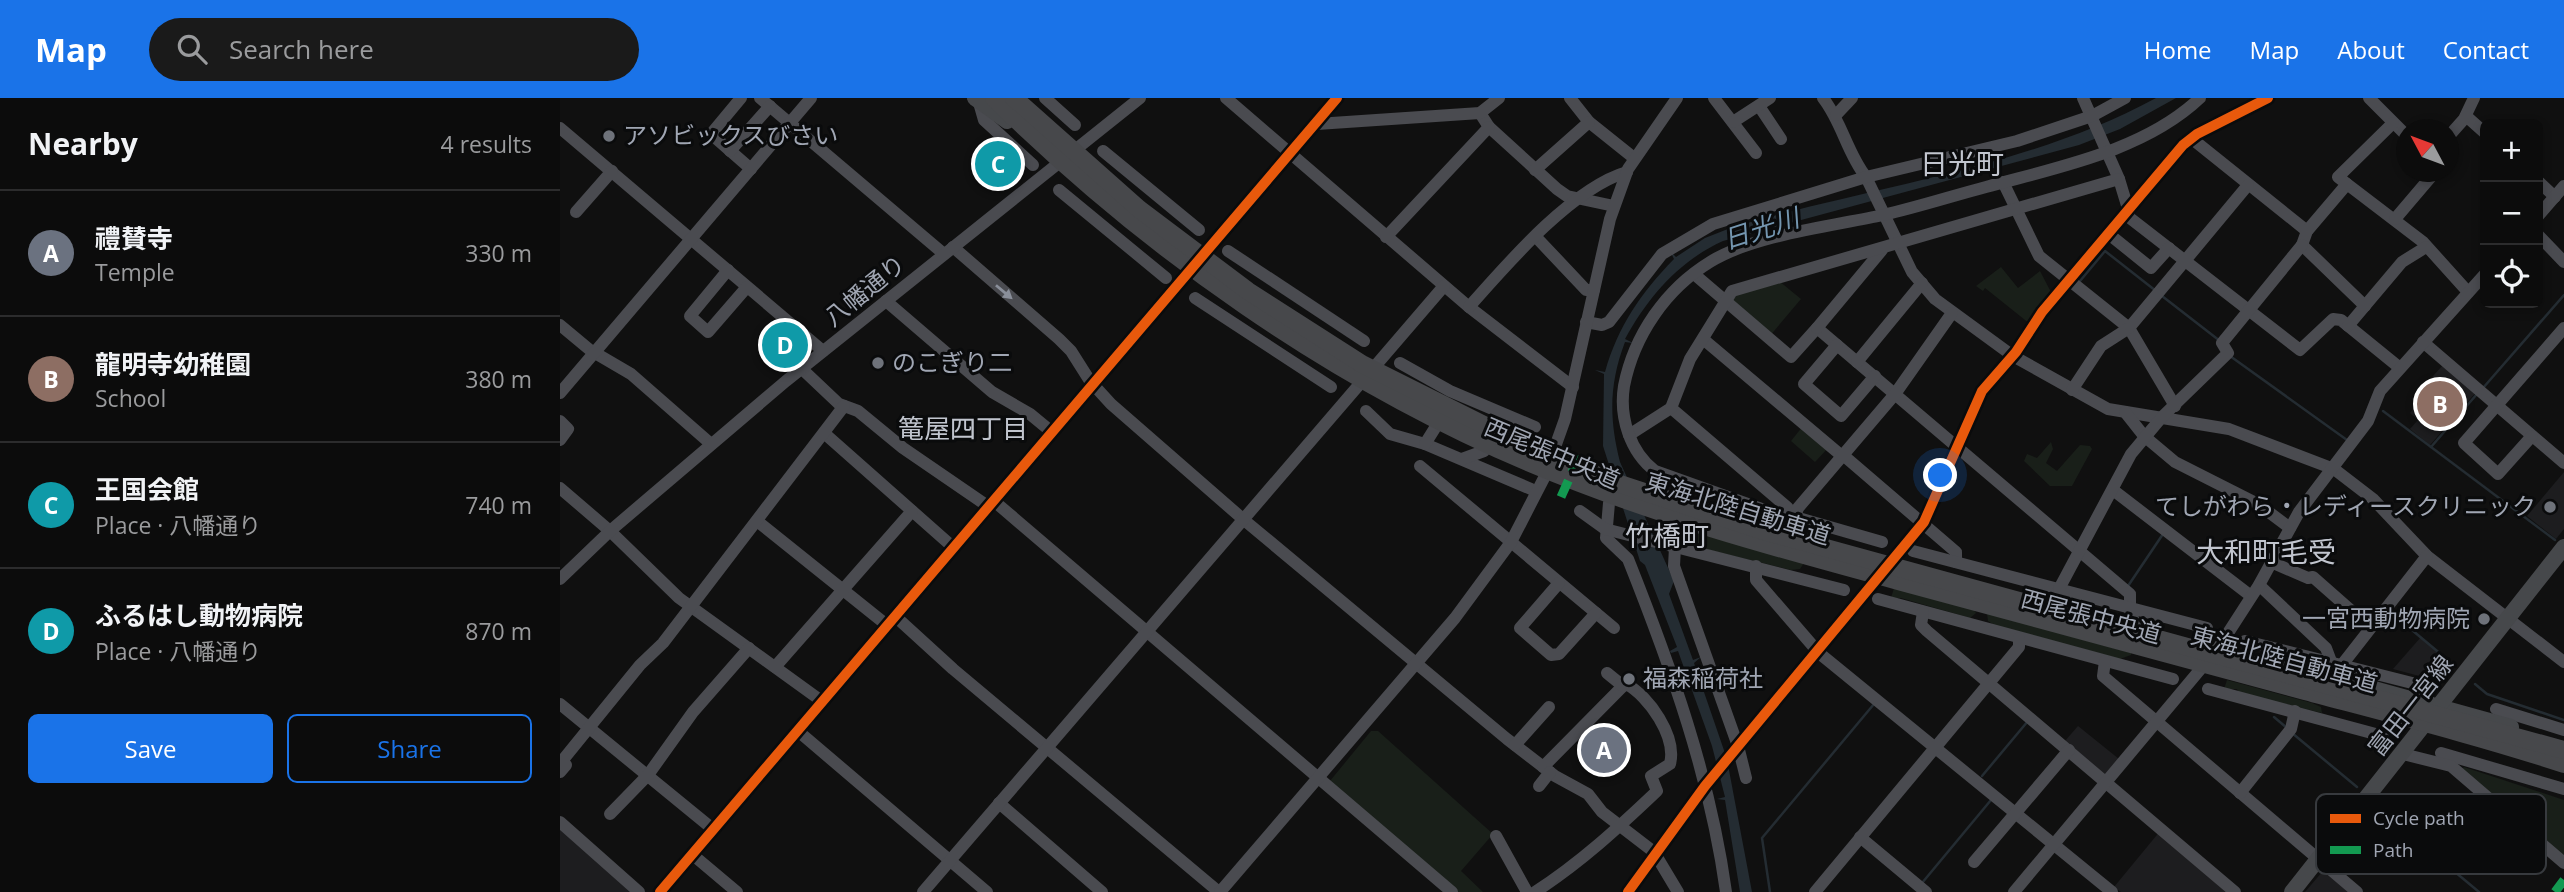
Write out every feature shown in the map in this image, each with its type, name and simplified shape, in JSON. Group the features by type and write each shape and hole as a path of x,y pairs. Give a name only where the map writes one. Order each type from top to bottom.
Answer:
{"highway":[{"name":"東海北陸自動車道","path":"983,98 1129,220 1241,303 1355,375 1525,461 1615,497 1756,542 2420,722 2564,764"},
{"name":"東海北陸自動車道","path":"1012,98 1139,209 1248,291 1362,364 1530,449 1611,481 1760,530 2564,750"}],"main road":[{"name":"西尾張中央道","path":"983,98 1056,166 1114,227 1188,275 1264,336 1434,428 1544,478 1657,519 1812,565 2200,670 2333,714 2422,730 2532,771 2564,773"},
{"name":"西尾張中央道","path":"1012,98 1141,193 1205,252 1283,298 1377,364 1448,396 1554,451 1646,487 1805,536 1892,559 1954,568 2133,617 2219,647 2340,669 2440,706 2564,743"},
{"name":"富田一宮線","path":"2371,794 2564,547"},
{"name":"富田一宮線","path":"2292,892 2316,862"}],"street":[{"path":"741,98 711,134 751,169"},
{"path":"560,393 811,98"},
{"path":"983,98 981,114 995,131 1033,165"},
{"path":"1045,98 1075,125"},
{"name":"八幡通り","path":"560,579 610,531 823,351 1140,98"},
{"path":"1226,98 1469,307 1573,387"},
{"path":"660,892 1337,98"},
{"path":"1570,98 1589,122 1634,158"},
{"path":"1714,98 1756,153"},
{"path":"1823,98 1836,115 1857,166 1867,179 1898,245 1922,284 1952,313 2013,356 2108,409 2229,429 2333,470 2373,499 2427,556 2507,618 2562,656"},
{"path":"1836,115 1852,98"},
{"path":"2083,98 2119,179 2127,214 2300,350 2333,319 2348,326 2400,368"},
{"path":"1586,322 1602,325 1609,322 1662,254 1713,224 1867,179 2017,141 2092,117 2125,98"},
{"path":"1882,542 1749,506 1655,471 1636,456 1623,402 1633,357 1648,323 1661,305 1693,274 1710,262 1748,247 2003,182 2105,151 2172,118 2200,98"},
{"path":"1628,892 1705,786 1924,522 1982,391 2013,356 2042,312 2191,138 2268,98"},
{"path":"2369,98 2396,126"},
{"path":"2459,124 2474,98"},
{"path":"757,521 844,590 892,621 1220,892 1475,594 1511,542 1544,478 1554,451 1573,387 1614,206 1634,158 1674,99"},
{"path":"1317,124 1480,113 1493,100"},
{"path":"730,151 765,102 1059,339 1094,385 1244,520 1515,745 1588,794 1602,812 1654,852 1678,892"},
{"path":"1733,122 1764,102 1781,139"},
{"path":"1480,113 1489,127 1567,196 1614,206"},
{"path":"2466,116 2480,129"},
{"path":"1535,170 1589,122"},
{"path":"2393,123 2339,177 2395,219 2426,247 2468,292"},
{"path":"995,131 1013,125"},
{"path":"1386,237 1489,127"},
{"path":"560,128 823,351"},
{"path":"2191,138 2307,231"},
{"path":"1103,151 1141,193 1199,230"},
{"path":"576,212 612,172"},
{"path":"1469,307 1535,237 1579,199 1606,178 1627,172"},
{"path":"1629,435 1671,408 1690,359 1732,291 2119,179"},
{"path":"2003,182 2039,256 2129,328 2175,406"},
{"path":"2395,219 2426,182"},
{"path":"2539,182 2555,197"},
{"path":"2059,589 2131,454 2162,417 2228,353 2222,344 2250,311 2264,288 2302,245 2307,231 2347,184"},
{"path":"2072,390 2101,346 2129,328 2248,185"},
{"path":"2543,210 2564,186"},
{"path":"1059,190 1114,227 1166,278"},
{"path":"2110,235 2151,268 2169,248"},
{"path":"1535,237 1586,290 1594,290"},
{"path":"2543,239 2564,262"},
{"path":"2302,245 2365,306"},
{"path":"2348,326 2402,262 2426,247"},
{"path":"1693,274 1791,357 1883,249"},
{"path":"1228,251 1283,298 1364,341"},
{"path":"728,270 690,316 708,332 747,287"},
{"path":"2014,892 2219,647 2259,584 2299,512 2368,421 2380,391 2480,279"},
{"path":"1857,362 1922,284"},
{"path":"923,892 1444,286"},
{"path":"1195,298 1264,336 1331,387"},
{"path":"886,301 992,392 1030,414 1053,433"},
{"path":"1793,520 1798,508 1895,394 1952,313"},
{"path":"560,325 594,353 631,374 711,444"},
{"path":"1817,328 2130,594 2133,617"},
{"path":"2532,436 2498,474 2464,443 2564,328"},
{"path":"1703,339 1924,522 1956,552 1954,568"},
{"path":"2423,342 2564,463"},
{"path":"1837,345 1804,384 1841,416 1875,376"},
{"path":"1400,363 1448,396 1535,427"},
{"path":"802,369 828,395 844,406 858,411 903,448 992,504 1146,630 1452,892"},
{"path":"560,772 566,765 562,761 691,606 844,406"},
{"path":"1671,408 1787,507 1805,536"},
{"path":"1366,411 1390,434 1425,444 1531,489"},
{"path":"2125,412 2144,436 2175,462 2258,504 2290,528"},
{"path":"560,421 568,429 560,440"},
{"path":"1425,444 1434,428"},
{"path":"824,433 861,462 954,548"},
{"path":"1462,459 1484,451"},
{"path":"1420,467 1615,628"},
{"path":"560,488 691,606 823,702"},
{"path":"2113,490 2251,596"},
{"path":"1612,504 1605,529 1608,540 1628,559 1705,786 1726,892"},
{"path":"1731,514 1749,506"},
{"path":"775,667 912,510"},
{"path":"1580,511 1605,529 1844,590"},
{"path":"1671,546 1674,566 1738,746 1746,778"},
{"path":"1913,551 1954,568 1969,565 2059,589 2133,617 2207,628"},
{"path":"2340,669 2427,556"},
{"path":"2271,562 2308,578 2314,577 2355,614"},
{"path":"1793,575 1812,565"},
{"path":"1756,566 1756,580 1817,649 2112,892"},
{"path":"1559,583 1520,628 1551,655 1559,654 1596,613"},
{"path":"2259,584 2326,648 2340,669"},
{"path":"1878,599 2173,680"},
{"path":"1976,609 1988,629"},
{"path":"1923,612 1921,625 2235,892"},
{"path":"1815,892 2019,647 2020,638"},
{"path":"2245,641 2340,669 2424,687"},
{"path":"610,814 648,775 693,712 748,648"},
{"path":"2124,666 2138,653"},
{"path":"2105,661 2103,676 2316,857"},
{"path":"1607,673 1623,686"},
{"path":"1535,892 1571,870 1657,791 1651,776 1670,764 1671,758 1655,712 1626,684 1547,769 1539,786"},
{"path":"2208,689 2295,711 2333,714 2383,736"},
{"path":"560,704 714,830"},
{"path":"1515,745 1549,706"},
{"path":"2496,709 2564,730"},
{"path":"2240,793 2291,729 2295,711"},
{"path":"2509,726 2526,718"},
{"path":"799,731 987,892"},
{"path":"1973,862 2069,750"},
{"path":"2441,753 2454,761 2490,794"},
{"path":"2403,754 2532,771 2564,789"},
{"path":"999,803 1102,892"},
{"path":"560,822 639,892"},
{"path":"1496,836 1527,892"},
{"path":"1860,837 1926,892"},
{"path":"2546,846 2564,863"},
{"path":"693,855 737,892"},
{"path":"2336,874 2357,892"}],"shaded area":[{"path":"2001,267 2018,288 2040,271 2053,296 2030,324 1985,288 1983,291 1976,286"},
{"path":"1779,281 1801,299 1769,337 1729,305 1734,295"},
{"path":"2444,364 2477,391 2430,445 2410,429 2418,420 2410,413 2416,406 2412,399"},
{"path":"1803,426 1828,448 1815,462 1791,441"},
{"path":"2051,442 2053,449 2046,463 2057,471 2080,445 2090,446 2092,449 2072,486 2050,486 2024,461 2027,454 2037,458"},
{"path":"2564,472 2564,529 2556,539 2527,516"},
{"path":"1679,527 1804,563 1800,569 1791,570 1684,544 1678,538"},
{"path":"1894,588 1974,610 1976,613 1970,618 1901,598 1891,598"},
{"path":"1987,613 2131,655 2120,659 1994,625 1988,621"},
{"path":"2421,637 2455,668 2446,679 2438,681 2393,669"},
{"path":"2227,680 2312,703 2321,707 2322,713 2239,693 2237,689 2224,689"},
{"path":"2078,726 2119,759 2106,775 2065,741"},
{"path":"1371,731 1378,731 1493,834 1461,871 1483,892 1452,892 1330,781"},
{"path":"2464,767 2546,794 2489,794 2461,770"},
{"path":"2546,794 2564,800 2564,858 2546,843"},
{"path":"560,828 634,892 560,892"},
{"path":"2161,830 2233,892 2121,892 2114,887"},
{"path":"2320,874 2327,874 2351,892 2305,892"}],"water":[{"name":"日光川","path":"2156,98 2176,98 2120,129 2079,145 1723,241 1692,259 1666,282 1625,339 1633,343 1625,342 1613,387 1616,446 1620,462 1674,581 1669,594 1693,660 1701,657 1694,663 1728,762 1736,761 1728,765 1752,892 1740,892 1725,800 1717,799 1725,797 1712,746 1678,651 1670,651 1677,647 1645,565 1640,561 1603,446 1604,374 1595,370 1605,372 1610,355 1632,311 1674,259 1670,251 1676,257 1705,238 1733,227 2003,159 2107,122"}],"waterway":[{"path":"2080,281 2105,251 2156,291"},
{"path":"2483,388 2564,295"},
{"path":"2162,296 2220,341"},
{"path":"2230,356 2347,440"},
{"path":"2431,447 2477,394"},
{"path":"2383,411 2555,540"},
{"path":"2128,586 2163,534"},
{"path":"2388,610 2455,666"},
{"path":"2475,684 2487,694 2564,720"},
{"path":"1770,892 1762,838 1874,704"},
{"path":"2274,717 2287,728"},
{"path":"1982,776 2028,721"},
{"path":"2292,733 2357,787"},
{"path":"1922,883 1991,800"},
{"path":"2457,874 2479,892"}],"marked path":[{"path":"1561,497 1581,452"},
{"path":"2555,892 2564,880"}],"cycle path":[{"path":"660,892 1337,98"},
{"path":"1628,892 1705,786 1924,522 1982,391 2016,352 2042,312 2183,145 2197,134 2268,98"}],"place":[{"name":"アソビックスびさい","path":"609,136"},
{"name":"王国会館","path":"998,164"},
{"name":"ふるはし動物病院","path":"785,345"},
{"name":"のこぎり二","path":"878,363"},
{"name":"龍明寺幼稚園","path":"2440,404"},
{"name":"てしがわら・レディースクリニック","path":"2550,507"},
{"name":"一宮西動物病院","path":"2484,619"},
{"name":"福森稲荷社","path":"1629,679"},
{"name":"禮賛寺","path":"1604,750"}],"district":[{"name":"日光町","path":"1962,164"},
{"name":"篭屋四丁目","path":"963,429"},
{"name":"竹橋町","path":"1667,536"},
{"name":"大和町毛受","path":"2266,552"}]}
